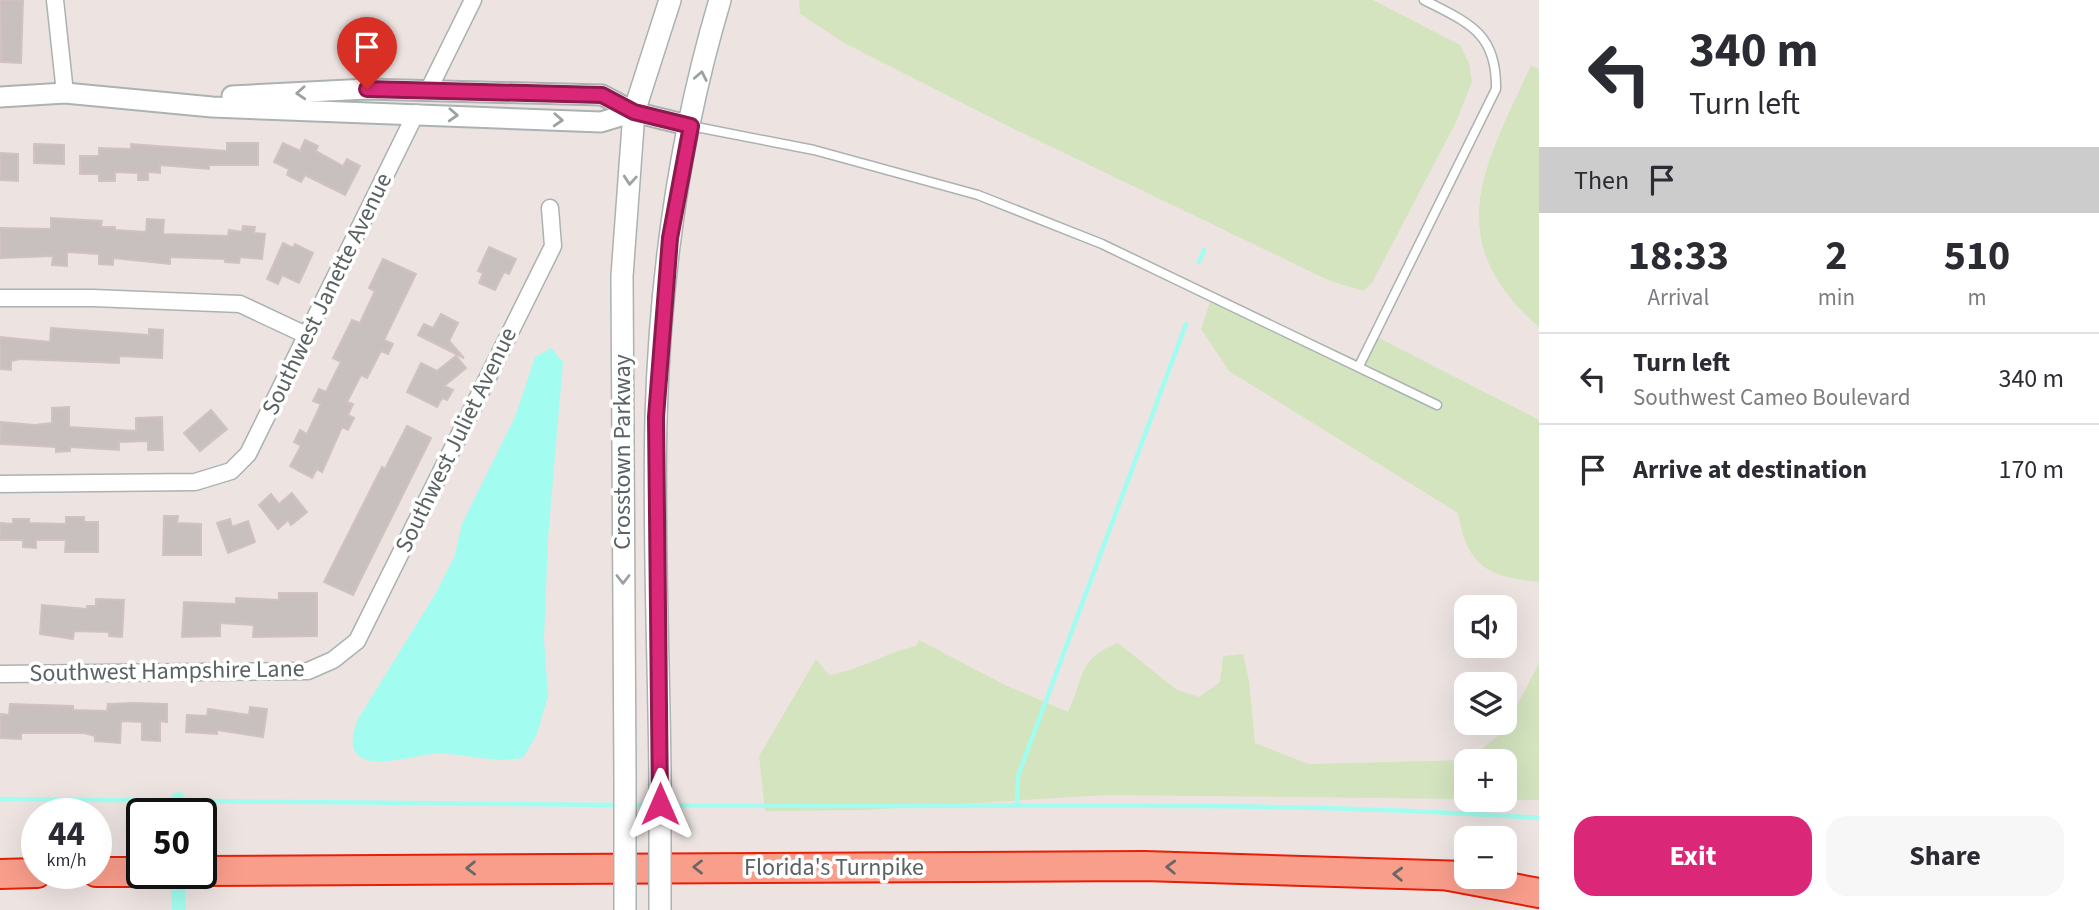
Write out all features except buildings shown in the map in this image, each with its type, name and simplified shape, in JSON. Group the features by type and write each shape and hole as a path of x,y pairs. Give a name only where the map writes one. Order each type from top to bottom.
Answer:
{"highway":[{"name":"Florida's Turnpike","path":"217,871 1144,866 1454,875"},
{"path":"0,874 21,873"},
{"path":"1517,878 1539,880"},
{"name":"Florida's Turnpike","path":"1517,888 1539,893"}],"main road":[{"name":"Crosstown Parkway","path":"625,910 622,276 634,112 670,0"},
{"name":"Crosstown Parkway","path":"660,910 656,417 670,238 706,48 720,0"}],"street":[{"path":"55,0 65,93"},
{"path":"429,89 473,0"},
{"path":"193,104 215,96 429,89 602,95 634,112 691,126"},
{"path":"0,97 65,93 212,107 601,122 634,112"},
{"name":"Southwest Janette Avenue","path":"0,484 195,482 231,471 248,454 416,113"},
{"name":"Southwest Juliet Avenue","path":"333,660 356,640 553,246 550,208"},
{"path":"0,298 148,299 240,304 306,335"},
{"name":"Southwest Hampshire Lane","path":"0,674 309,671 333,660"}],"lane":[{"path":"1359,366 1496,89 1496,66 1481,34 1424,0"},
{"path":"691,126 814,150 978,195 1101,244 1437,405"}],"green space":[{"path":"799,0 1373,0 1460,45 1469,63 1472,82 1456,122 1372,283 1363,291 1328,280 1008,126 844,43 800,14"},
{"path":"1531,65 1539,69 1539,327 1508,295 1489,263 1480,232 1480,201 1487,169"},
{"path":"1213,293 1358,360 1375,336 1539,420 1539,582 1506,577 1482,566 1467,545 1458,513 1229,371 1201,329"},
{"path":"919,640 1005,685 1068,712 1089,663 1105,649 1118,643 1177,690 1199,697 1220,682 1223,656 1243,654 1249,681 1255,743 1308,764 1454,760 1454,799 1106,795 864,810 765,811 759,756 816,659 829,675 916,646"},
{"path":"1539,663 1539,800 1517,800 1517,749 1482,749 1499,735 1517,735 1517,705"}],"water":[{"path":"551,348 563,362 548,538 544,639 548,696 537,734 523,758 499,760 432,754 389,761 363,759 355,751 353,739 358,719 436,593 455,555 462,524 515,417 535,357"}],"waterway":[{"path":"1199,262 1204,250"},
{"path":"1017,805 1018,776 1186,324"},
{"path":"0,799 619,805"},
{"path":"631,805 654,805"},
{"path":"666,805 1212,806 1539,818"},
{"path":"178,889 179,910"}],"route":[{"path":"367,89 602,95 634,112 691,126 670,238 656,417 660,804"}]}
